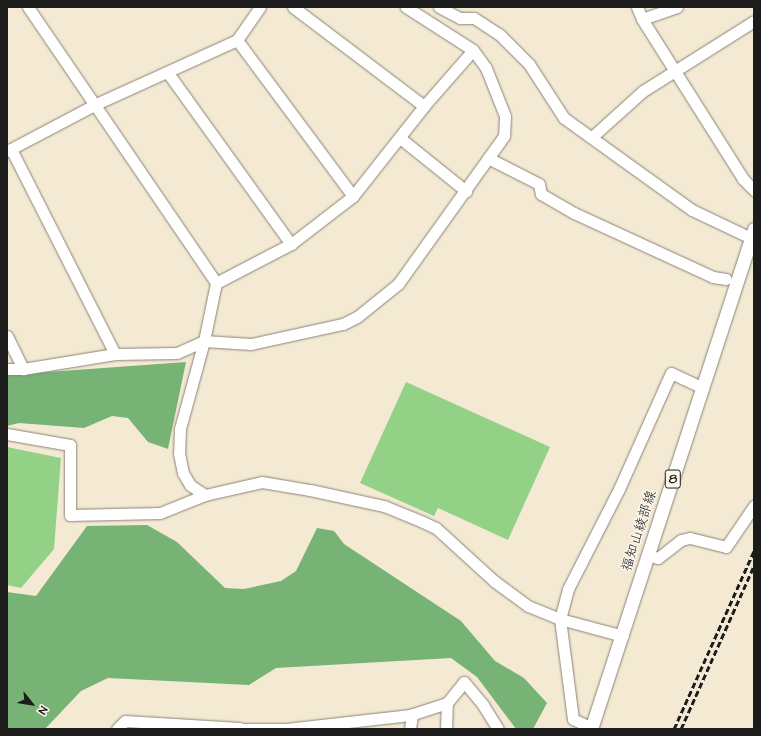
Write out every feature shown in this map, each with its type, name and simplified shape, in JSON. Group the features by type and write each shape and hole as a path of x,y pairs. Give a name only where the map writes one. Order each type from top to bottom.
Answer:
{"main road":[{"name":"福知山綾部線","path":"592,728 703,388 750,255 752,233"}],"street":[{"path":"115,354 9,150 96,104 168,73 237,40 260,7"},
{"path":"293,7 424,106"},
{"path":"7,369 23,369 115,354 177,353 204,341 251,344 343,324 358,317 398,284 504,136 505,116 486,68 474,50 406,7"},
{"path":"439,7 460,18 474,18 499,34 529,64 564,118 593,136 692,210 752,233"},
{"path":"637,7 642,19 743,179 754,190"},
{"path":"642,19 678,7"},
{"path":"31,8 216,283 204,341 180,429 179,453 183,473 190,485 205,495"},
{"path":"593,136 642,91 754,21"},
{"path":"237,40 353,196"},
{"path":"216,283 291,244 353,196 424,106 474,50"},
{"path":"168,73 291,244"},
{"path":"400,138 466,191"},
{"path":"488,158 539,184 541,194 574,213 713,277 726,279"},
{"path":"7,336 23,369"},
{"path":"592,728 573,719 560,618 568,589 619,489 671,373 703,388"},
{"path":"7,434 70,444 70,515 160,513 205,495 262,482 384,506 436,528 494,581 528,606 560,618 623,636"},
{"path":"648,555 658,558 681,540 690,538 726,547 754,506"},
{"path":"117,729 125,721 240,728 286,728 412,714 447,703 464,682 498,729"},
{"path":"446,729 447,703"},
{"path":"410,729 412,714"}],"green space":[{"path":"186,362 168,449 148,442 128,418 112,416 84,428 19,423 7,426 7,375"},
{"path":"406,382 550,447 508,540 438,508 434,516 360,483"},
{"path":"7,447 61,458 54,549 21,588 7,585"},
{"path":"147,525 177,542 225,588 244,589 281,581 296,571 317,528 334,531 344,544 461,621 495,661 524,678 547,703 533,729 516,729 477,677 451,658 276,668 249,685 108,678 81,691 45,729 7,729 7,592 36,596 87,526"}],"railway":[{"path":"674,729 754,551"},
{"path":"681,729 754,566"}]}
